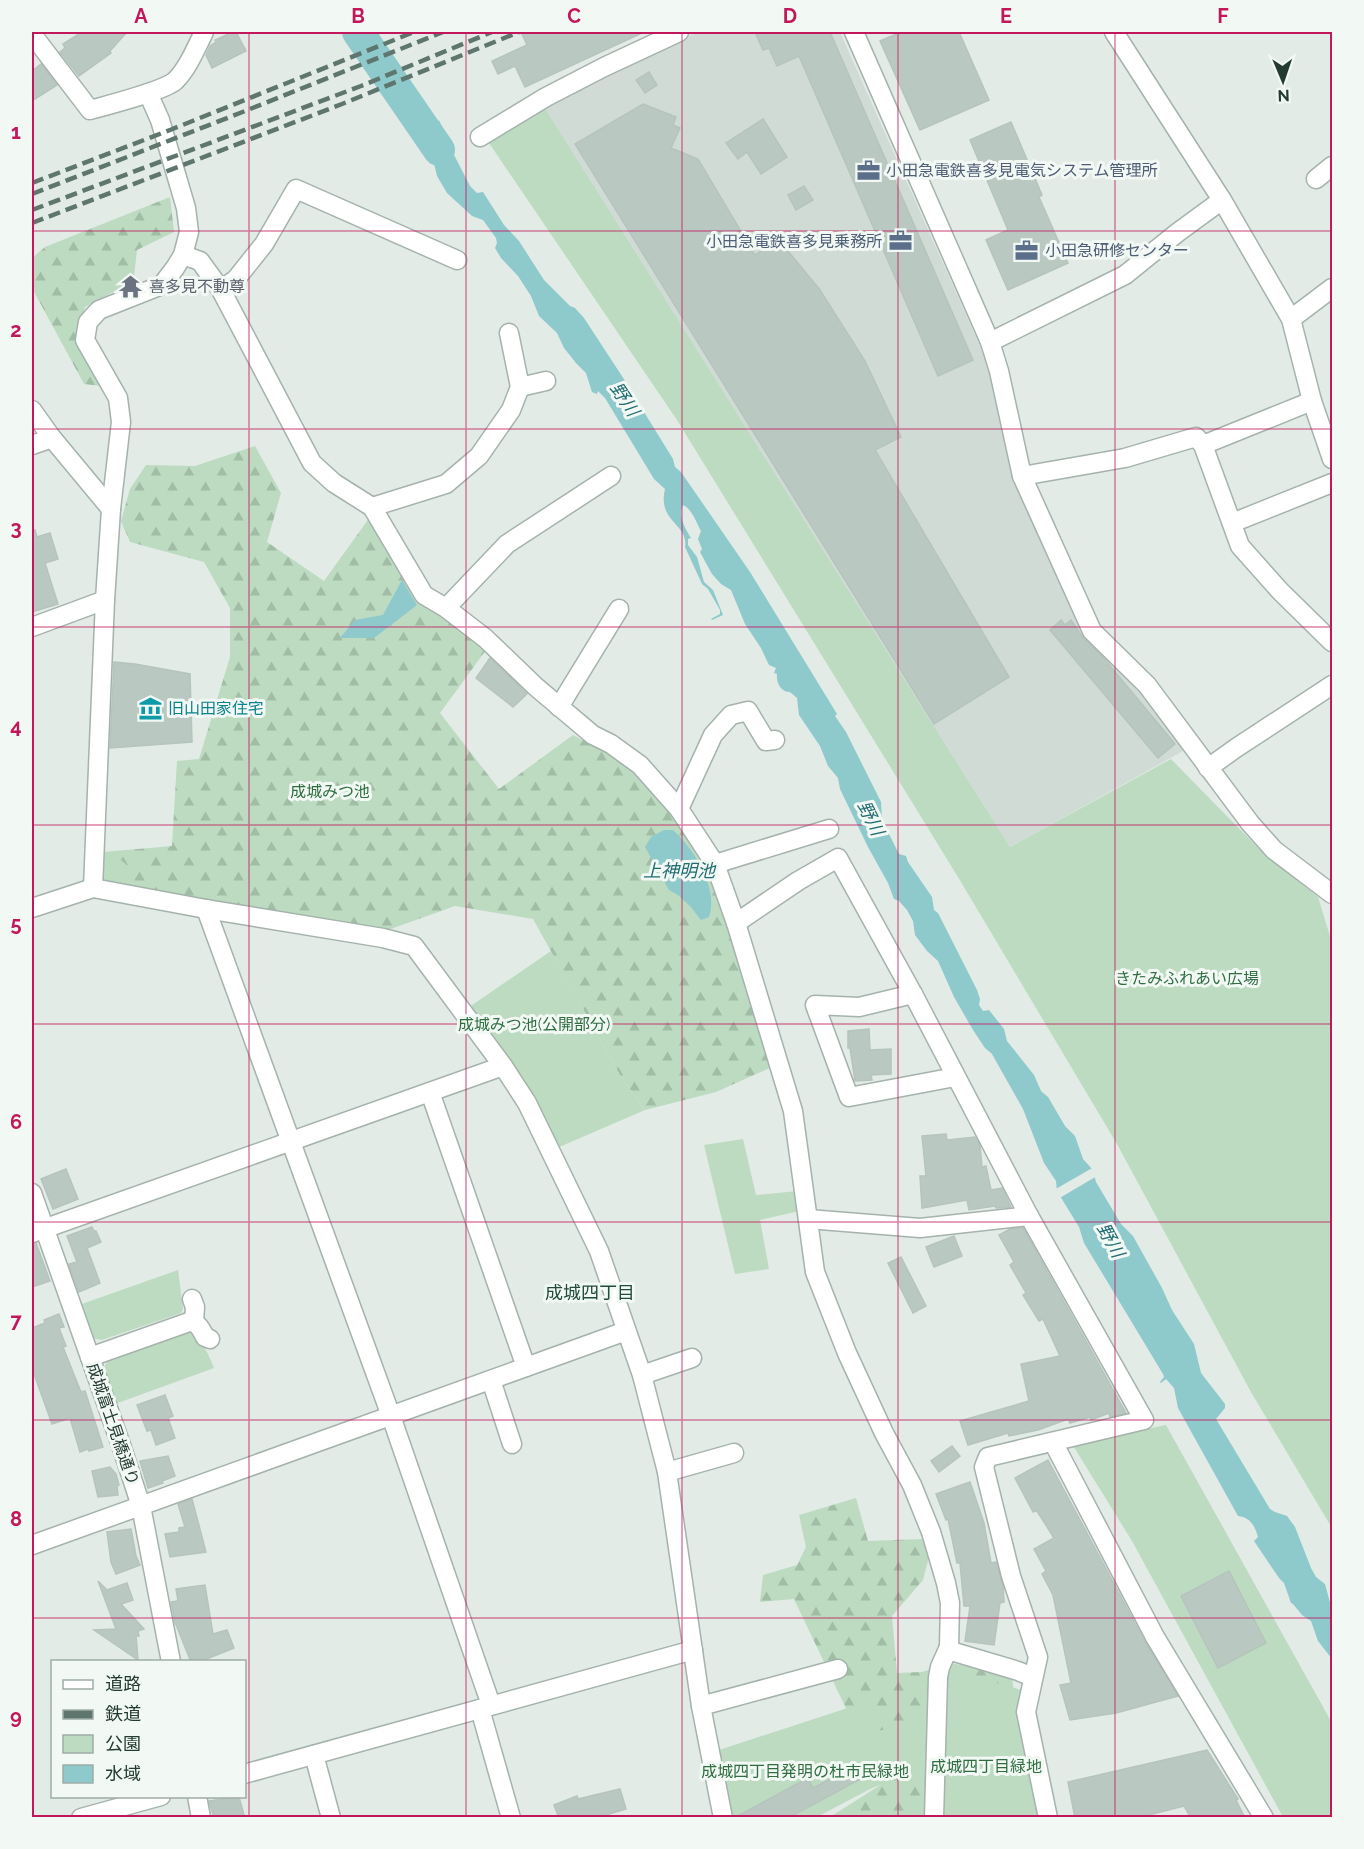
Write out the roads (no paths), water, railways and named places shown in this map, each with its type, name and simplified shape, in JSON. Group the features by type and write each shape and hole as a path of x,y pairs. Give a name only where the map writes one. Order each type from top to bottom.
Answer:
{"street":[{"path":"32,34 90,110 148,93 174,82 187,65 204,32"},
{"path":"480,137 546,97 679,32"},
{"path":"854,32 990,342 999,371 1022,476 1092,631 1147,685 1250,824 1274,850 1332,894"},
{"path":"1114,32 1222,200 1291,319 1312,401 1332,459"},
{"path":"93,888 105,600 111,509 121,422 118,398 85,340 88,322 99,310 162,285 183,255 189,232 186,208 160,120 148,93"},
{"path":"1316,178 1332,166"},
{"path":"221,290 237,279 264,244 296,189 458,260"},
{"path":"990,342 1125,275 1176,233 1222,200"},
{"path":"183,255 200,261 221,290 312,463 334,483 372,507 424,595 446,608 485,638 559,707 593,735 611,744 640,765 679,809 715,864 736,923 793,1111 815,1272 847,1353 884,1433 912,1485 931,1532 946,1583 950,1603 949,1647 940,1666 938,1677 934,1818"},
{"path":"1291,319 1332,288"},
{"path":"372,507 446,484 479,456 511,410 520,387 509,333"},
{"path":"520,387 546,381"},
{"path":"1203,445 1312,401"},
{"path":"32,410 52,438 111,509"},
{"path":"1022,476 1125,458 1196,437 1203,445 1240,546 1280,591 1332,642"},
{"path":"32,446 52,438"},
{"path":"446,608 507,544 611,476"},
{"path":"1232,523 1332,483"},
{"path":"32,627 105,600"},
{"path":"559,707 619,609"},
{"path":"1208,768 1245,741 1332,685"},
{"path":"679,809 713,735 731,715 748,711 766,741 775,741"},
{"path":"715,864 829,829"},
{"path":"736,923 798,881 838,858 913,994 1029,1216 1144,1420 988,1457 984,1467 1011,1576 1038,1657 1026,1712 1048,1818"},
{"path":"32,908 93,888 383,938 414,946 503,1066 527,1103 599,1251 642,1375 667,1472 701,1706 723,1818"},
{"path":"206,909 391,1416 485,1707 511,1818"},
{"path":"913,994 859,1007 815,1005 849,1097 955,1077"},
{"path":"38,1231 503,1066"},
{"path":"430,1092 526,1367"},
{"name":"成城富士見橋通り","path":"32,1193 38,1231 90,1357 141,1506 171,1660"},
{"path":"808,1219 920,1228 1029,1216"},
{"path":"192,1299 195,1307 194,1322"},
{"path":"90,1357 189,1322 194,1322 205,1337 210,1339"},
{"path":"32,1545 626,1331"},
{"path":"642,1375 692,1358"},
{"path":"491,1380 512,1444"},
{"path":"1053,1442 1155,1637 1264,1818"},
{"path":"667,1472 734,1453"},
{"path":"949,1647 951,1651 1033,1677"},
{"path":"246,1773 693,1650"},
{"path":"701,1706 838,1669"},
{"path":"314,1755 331,1818"},
{"path":"81,1818 157,1798"},
{"path":"197,1798 201,1818"}],"water":[{"path":"419,113 428,130 436,128 439,120 452,141 453,153 470,186 477,193 483,192 544,280 584,318 633,393 634,400 673,459 675,467 681,472 750,572 837,714 835,716 846,732 881,802 882,820 899,854 906,856 932,897 934,910 938,913 977,990 979,1005 983,1011 989,1010 1004,1029 1007,1041 1034,1075 1041,1091 1048,1097 1065,1126 1075,1136 1083,1159 1093,1170 1096,1182 1121,1224 1133,1236 1172,1310 1194,1344 1201,1373 1225,1404 1225,1408 1216,1419 1270,1509 1287,1516 1295,1527 1311,1568 1316,1577 1325,1584 1332,1610 1332,1659 1318,1641 1311,1621 1291,1603 1284,1583 1254,1541 1258,1537 1254,1526 1246,1518 1238,1516 1178,1408 1174,1388 1166,1379 1160,1382 1164,1377 1163,1374 1084,1243 1079,1227 1057,1191 1056,1181 1044,1163 1023,1109 992,1054 973,1030 954,997 938,961 915,935 913,921 907,910 894,899 840,789 838,778 828,766 820,746 799,715 797,698 780,686 777,674 774,673 776,668 769,665 745,624 731,590 721,584 712,574 700,552 702,549 698,539 701,531 694,516 683,505 682,518 691,538 688,539 688,545 697,557 704,582 713,590 723,615 712,620 720,614 720,610 708,589 702,584 685,547 682,533 665,509 665,489 654,479 605,398 598,391 597,394 592,392 586,373 564,348 557,333 539,316 531,296 495,248 496,238 483,220 472,216 447,193 437,176 430,146 406,117"},
{"path":"402,580 417,605 374,638 340,638 355,620 383,615"},
{"name":"上神明池","path":"664,830 673,830 681,838 703,870 711,894 709,917 701,920 690,906 669,890 645,847 651,837"}],"waterway":[{"name":"野川","path":"358,32 439,150"}],"railway":[{"path":"32,183 414,32"},
{"path":"32,194 443,32"},
{"path":"32,210 361,86 492,32"},
{"path":"32,223 342,104 519,32"}],"place":[{"name":"小田急電鉄喜多見電気システム管理所","path":"868,170"},
{"name":"小田急電鉄喜多見乗務所","path":"900,241"},
{"name":"小田急研修センター","path":"1027,250"},
{"name":"喜多見不動尊","path":"131,286"},
{"name":"旧山田家住宅","path":"150,708"}],"district":[{"name":"成城四丁目","path":"590,1292"}],"park label":[{"name":"成城みつ池","path":"330,791"},
{"name":"きたみふれあい広場","path":"1187,978"},
{"name":"成城みつ池(公開部分)","path":"534,1024"},
{"name":"成城四丁目緑地","path":"986,1766"},
{"name":"成城四丁目発明の杜市民緑地","path":"805,1771"}]}
